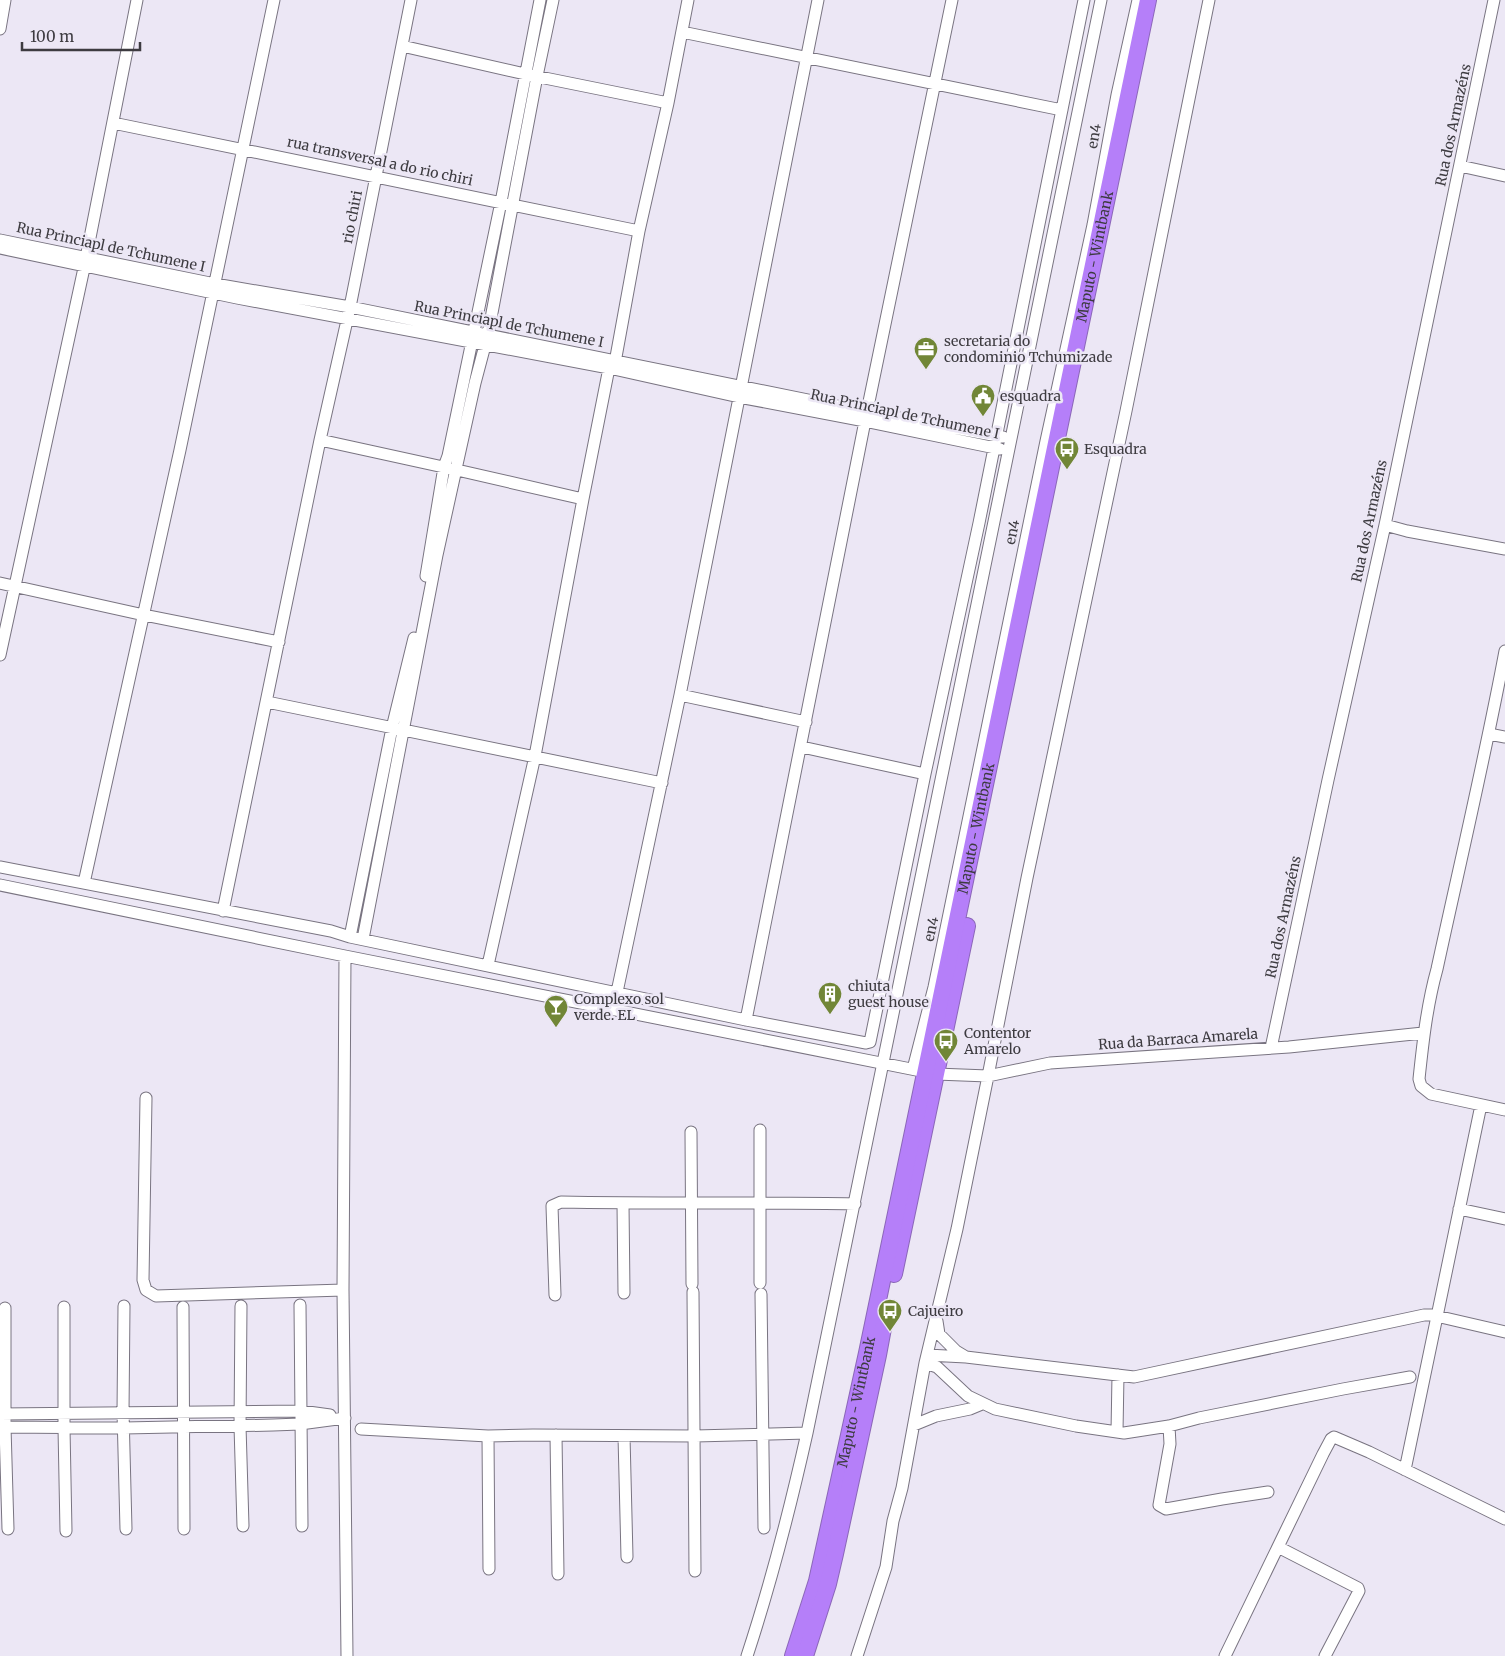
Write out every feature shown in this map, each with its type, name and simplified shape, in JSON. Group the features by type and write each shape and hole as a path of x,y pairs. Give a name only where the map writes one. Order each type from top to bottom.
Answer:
{"highway":[{"name":"Maputo - Wintbank","path":"793,1656 817,1581 824,1552 1148,0"},
{"name":"Maputo - Wintbank","path":"805,1656 828,1584 878,1355 925,1072 1059,473 1158,0"}],"street":[{"path":"0,29 6,0"},
{"path":"0,655 114,123 137,0"},
{"path":"84,883 144,615 274,0"},
{"name":"rio chiri","path":"223,911 348,313 411,0"},
{"path":"350,937 457,470 475,383 487,339 525,74 540,0"},
{"path":"363,939 444,467 537,76 553,0"},
{"path":"488,965 535,756 583,499 611,364 616,356 639,231 668,103 688,0"},
{"path":"617,992 680,695 818,0"},
{"path":"746,1020 802,747 866,417 952,0"},
{"path":"0,867 331,931 350,937 746,1020 866,1043 870,1042 997,435 1084,0"},
{"path":"747,1656 765,1600 788,1515 807,1434 1101,0"},
{"name":"en4","path":"925,1072 934,987 1138,0"},
{"path":"857,1656 886,1567 926,1359 988,1076 1027,878 1124,421 1209,0"},
{"name":"Rua dos Armazéns","path":"1271,1048 1384,525 1494,0"},
{"path":"682,32 1062,110"},
{"path":"402,46 525,74 668,103"},
{"name":"rua transversal a do rio chiri","path":"114,123 639,231"},
{"path":"1460,166 1505,176"},
{"name":"Rua Princiapl de Tchumene I","path":"0,240 85,261 214,288 487,339 866,417 1009,451"},
{"name":"Rua Princiapl de Tchumene I","path":"0,248 85,261"},
{"name":"Rua Princiapl de Tchumene I","path":"866,417 997,435 1012,439"},
{"path":"320,440 583,499"},
{"path":"1384,525 1505,549"},
{"path":"0,583 144,615 279,642"},
{"path":"1505,651 1490,734 1476,786 1437,969 1429,998 1423,1033 1419,1079 1421,1086 1431,1094 1505,1110"},
{"path":"680,695 806,722"},
{"path":"267,702 662,783"},
{"path":"1490,734 1505,736"},
{"path":"802,747 925,774"},
{"name":"Rua da Barraca Amarela","path":"0,885 925,1072 988,1076 1050,1063 1271,1048 1423,1033"},
{"path":"345,956 343,1290 347,1656"},
{"path":"146,1098 144,1280 146,1290 156,1296 343,1290"},
{"path":"1405,1470 1481,1105"},
{"path":"760,1130 764,1528"},
{"path":"691,1132 695,1571"},
{"path":"555,1295 552,1206 561,1202 623,1204 760,1202 855,1204"},
{"path":"623,1204 624,1293"},
{"path":"1459,1209 1505,1219"},
{"path":"124,1306 123,1412 126,1529"},
{"path":"241,1306 240,1426 243,1526"},
{"path":"300,1306 302,1526"},
{"path":"64,1307 66,1531"},
{"path":"183,1307 184,1529"},
{"path":"6,1308 3,1426 8,1529"},
{"path":"936,1314 939,1334 956,1351 966,1357"},
{"path":"926,1359 966,1357 1134,1377 1424,1316 1438,1316 1505,1332"},
{"path":"926,1359 968,1396 995,1409 1044,1420 1124,1433 1169,1426 1199,1418 1410,1377"},
{"path":"1117,1432 1118,1375"},
{"path":"914,1425 936,1416 970,1409 982,1404"},
{"path":"3,1413 301,1411 345,1418"},
{"path":"3,1426 124,1428 240,1426 300,1424 345,1418"},
{"path":"1169,1426 1170,1444 1160,1498 1162,1508 1166,1510 1268,1492"},
{"path":"361,1429 488,1436 807,1434"},
{"path":"556,1435 558,1574"},
{"path":"488,1436 489,1570"},
{"path":"624,1436 627,1557"},
{"path":"1225,1656 1331,1439 1334,1437 1505,1519"},
{"path":"1278,1547 1358,1588 1325,1656"}],"place":[{"name":"secretaria do condominio Tchumizade","path":"926,370"},
{"name":"esquadra","path":"983,417"},
{"name":"Esquadra","path":"1067,470"},
{"name":"chiuta guest house","path":"830,1015"},
{"name":"Complexo sol verde. EL","path":"556,1028"},
{"name":"Contentor Amarelo","path":"946,1062"},
{"name":"Cajueiro","path":"890,1332"}]}
